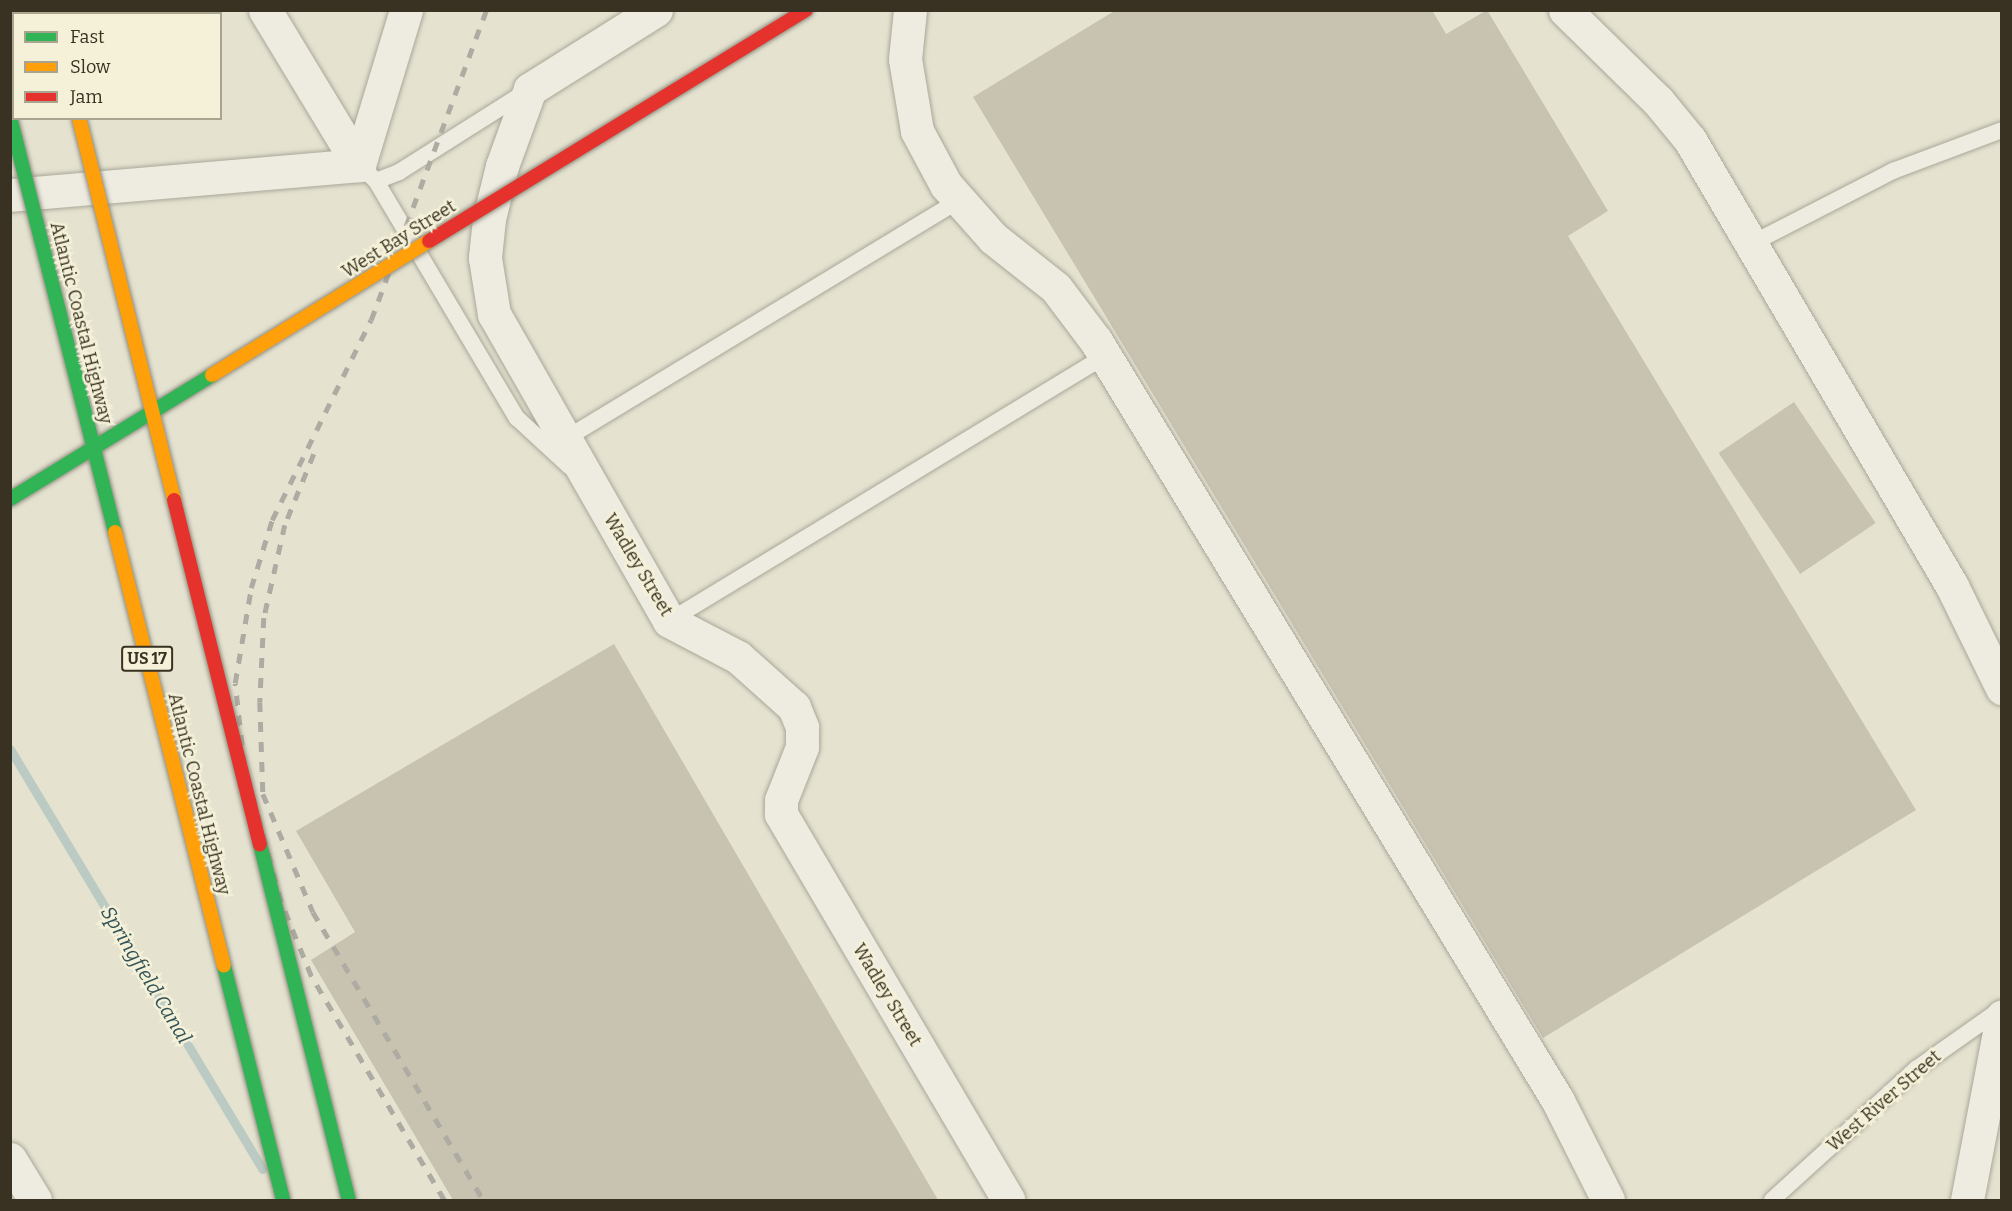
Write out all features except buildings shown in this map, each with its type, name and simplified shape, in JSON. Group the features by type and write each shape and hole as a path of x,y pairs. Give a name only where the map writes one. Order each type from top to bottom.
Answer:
{"main road":[{"name":"West Bay Street","path":"10,499 806,10"},
{"name":"Atlantic Coastal Highway","path":"10,117 283,1200"},
{"path":"79,120 349,1200"},
{"path":"10,163 42,242"}],"street":[{"path":"265,10 367,173"},
{"path":"367,173 406,10"},
{"path":"530,89 656,10"},
{"path":"910,10 905,59 917,131 946,185 993,238 1056,288 1105,356 1558,1101 1608,1200"},
{"path":"1564,10 1658,101 1690,140 1952,586 2001,688"},
{"name":"Wadley Street","path":"530,89 502,166 485,258 494,314 669,621 738,657 794,707 802,727 802,747 781,800 781,814 1008,1200"},
{"path":"10,195 367,173"},
{"path":"1967,1200 2001,1016"},
{"path":"10,1159 35,1200"}],"lane":[{"path":"530,89 399,171 367,173 517,418 593,488"},
{"path":"1751,244 1893,171 2001,130"},
{"path":"565,439 959,200"},
{"path":"669,621 1105,356"},
{"name":"West River Street","path":"1772,1200 1916,1070 2001,1008"}],"waterway":[{"name":"Springfield Canal","path":"10,749 262,1169"}],"railway":[{"path":"444,1200 311,976 281,902 244,765 235,683 251,588 272,520 371,320 486,10"},
{"path":"314,454 285,525 264,618 260,702 263,794 313,912 483,1200"}],"traffic: fast":[{"path":"10,117 115,532"},
{"path":"10,499 212,375"},
{"path":"260,844 349,1200"},
{"path":"224,966 283,1200"}],"traffic: slow":[{"path":"79,120 174,500"},
{"path":"212,375 429,241"},
{"path":"115,532 224,966"}],"traffic: jam":[{"path":"429,241 806,10"},
{"path":"174,500 260,844"}]}
